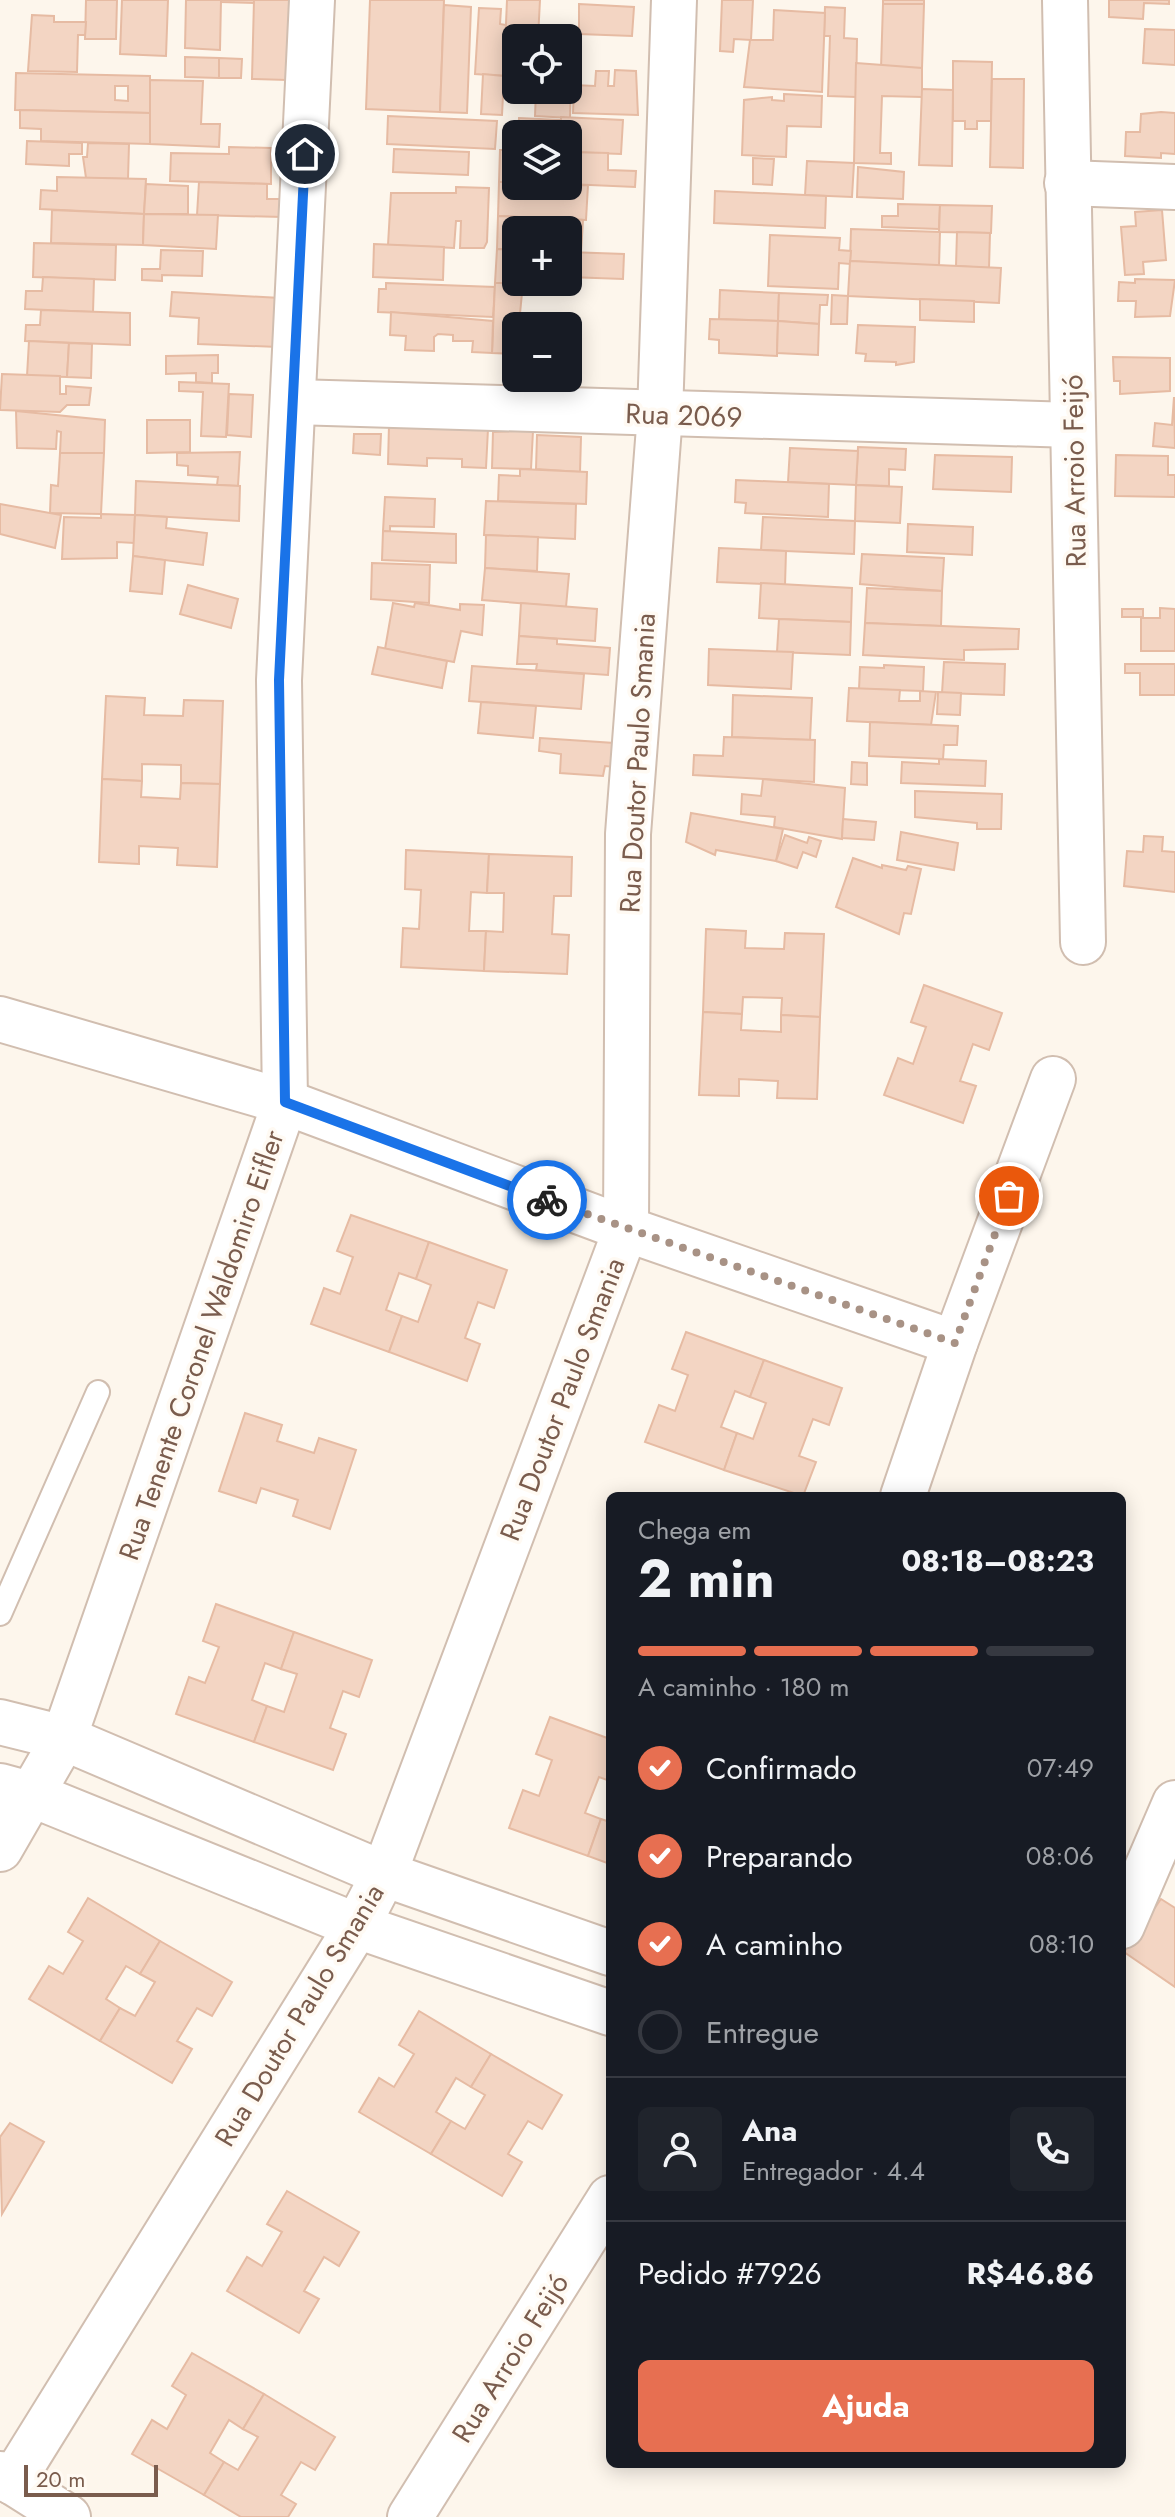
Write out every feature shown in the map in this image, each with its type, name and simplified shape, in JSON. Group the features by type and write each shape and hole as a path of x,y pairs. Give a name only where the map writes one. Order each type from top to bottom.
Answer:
{"street":[{"name":"Rua Tenente Coronel Waldomiro Eifler","path":"0,1849 17,1791 64,1738 285,1102 279,680 312,0"},
{"name":"Rua Doutor Paulo Smania","path":"6,2478 357,1926 384,1874 626,1229 628,834 660,414 674,0"},
{"name":"Rua Arroio Feijó","path":"1065,0 1083,942"},
{"path":"1067,183 1175,187"},
{"name":"Rua 2069","path":"294,402 1073,425"},
{"path":"0,1019 285,1102 626,1229 955,1343"},
{"path":"904,1492 955,1343 1053,1079"},
{"path":"0,1722 64,1738 384,1874 606,1952"},
{"path":"17,1791 357,1926 606,2012"},
{"path":"1126,1917 1175,1803"},
{"name":"Rua Arroio Feijó","path":"410,2517 606,2204"},
{"path":"6,2478 68,2517"}],"lane":[{"path":"0,1614 98,1392"}],"building":[{"path":"86,0 117,0 116,39 85,39"},
{"path":"122,0 168,0 166,56 120,54"},
{"path":"186,0 221,0 220,50 185,48"},
{"path":"254,0 254,3 221,2"},
{"path":"254,0 291,0 287,80 252,79"},
{"path":"370,0 444,0 440,112 366,109"},
{"path":"507,0 540,0 539,24 506,24"},
{"path":"722,0 753,0 751,40 734,39 733,52 720,51"},
{"path":"883,0 924,0 924,4 883,4"},
{"path":"1109,0 1169,0 1169,4 1144,3 1143,19 1109,17"},
{"path":"579,4 634,7 632,36 582,34 582,24 579,24"},
{"path":"883,4 924,4 922,68 881,68"},
{"path":"444,5 471,7 467,113 440,112"},
{"path":"825,7 845,8 844,38 857,39 856,97 828,96 830,36 824,36"},
{"path":"479,8 501,9 502,76 475,74"},
{"path":"774,10 825,13 822,92 744,87 750,40 773,40"},
{"path":"32,15 54,16 54,22 86,22 85,35 78,35 77,72 28,71"},
{"path":"1145,29 1175,30 1175,65 1143,63"},
{"path":"185,57 219,58 219,78 185,77"},
{"path":"219,58 242,59 241,78 219,78"},
{"path":"953,61 992,62 991,121 977,121 977,129 965,129 965,121 953,121"},
{"path":"856,63 922,68 922,97 882,96 880,153 891,153 891,164 854,163"},
{"path":"615,70 636,71 638,115 573,113 573,104 582,104 582,85 595,86 596,71 609,71 608,86 614,86"},
{"path":"16,73 150,76 150,113 15,110","holes":["115,86 128,86 128,101 115,100"]},
{"path":"483,74 502,76 502,115 481,114"},
{"path":"992,79 1024,79 1023,168 990,167"},
{"path":"150,80 203,81 201,124 220,124 219,147 150,144"},
{"path":"922,89 953,90 952,166 919,165"},
{"path":"784,94 822,96 821,127 787,126 786,157 742,155 744,100 772,97 772,100 784,101"},
{"path":"535,104 570,104 570,118 535,116"},
{"path":"20,110 150,113 150,144 41,141 41,129 20,128"},
{"path":"1175,113 1175,154 1161,153 1161,158 1125,156 1126,132 1140,132 1141,114"},
{"path":"388,116 497,121 495,149 387,144"},
{"path":"561,117 623,120 621,154 582,153 582,120 561,120"},
{"path":"519,118 561,120 519,120"},
{"path":"27,141 82,143 82,154 69,154 69,166 26,164"},
{"path":"88,143 129,144 128,179 86,178 83,157 87,157"},
{"path":"229,147 271,148 271,184 170,181 171,153 229,154"},
{"path":"394,149 469,152 468,175 393,172"},
{"path":"500,150 502,150 502,182 499,182"},
{"path":"582,152 608,153 608,170 636,171 635,187 582,185"},
{"path":"753,158 774,159 772,185 753,184"},
{"path":"807,161 854,163 852,197 805,195"},
{"path":"858,167 904,172 903,199 857,197"},
{"path":"57,177 146,179 144,214 40,209 41,190 57,191"},
{"path":"199,182 267,184 267,199 284,199 282,217 197,215"},
{"path":"499,182 502,182 502,200 582,200 582,185 588,185 586,220 582,220 582,216 498,216"},
{"path":"146,184 188,186 188,214 144,214"},
{"path":"456,187 489,188 487,242 484,248 460,248 461,221 456,221 454,248 388,245 391,193 456,193"},
{"path":"715,191 826,196 825,228 714,223"},
{"path":"898,204 940,205 939,229 882,227 882,216 898,216"},
{"path":"940,205 992,206 991,233 939,232"},
{"path":"52,210 144,214 143,245 51,243"},
{"path":"1162,210 1166,260 1143,262 1144,274 1125,275 1121,227 1136,226 1135,212"},
{"path":"144,214 218,215 216,249 143,245"},
{"path":"498,216 502,216 502,249 497,249"},
{"path":"851,229 940,232 939,266 850,261"},
{"path":"957,232 990,233 989,268 956,266"},
{"path":"770,235 840,238 839,250 851,251 850,264 839,263 838,289 768,286"},
{"path":"34,243 116,245 115,280 33,277"},
{"path":"374,244 444,247 443,280 373,277"},
{"path":"497,249 502,249 502,283 495,283"},
{"path":"161,250 203,251 202,276 162,275 162,281 142,280 142,269 160,269"},
{"path":"582,252 624,254 623,279 582,278"},
{"path":"850,261 1001,268 999,303 848,296"},
{"path":"43,277 94,279 93,312 25,309 26,291 42,291"},
{"path":"1135,279 1175,280 1170,316 1135,317 1136,301 1118,301 1119,282 1135,283"},
{"path":"386,283 495,287 493,317 378,312 379,289 386,289"},
{"path":"495,283 502,283 502,296 522,296 520,312 502,312 502,353 492,353"},
{"path":"720,290 779,293 778,321 719,319"},
{"path":"172,292 280,298 278,347 198,344 199,318 170,316"},
{"path":"779,293 828,295 827,305 820,305 819,324 778,321"},
{"path":"832,295 848,296 847,324 831,324"},
{"path":"920,299 974,301 974,322 920,320"},
{"path":"41,310 130,313 130,345 25,341 26,325 40,325"},
{"path":"391,312 493,321 492,353 472,352 473,341 453,341 453,335 438,334 434,337 434,351 405,350 406,336 390,335"},
{"path":"710,319 778,321 777,356 719,353 719,340 709,339"},
{"path":"778,321 819,324 818,355 777,353"},
{"path":"858,325 915,327 914,362 896,365 896,362 865,361 866,354 856,353"},
{"path":"29,341 69,343 67,377 27,376"},
{"path":"69,343 92,344 91,378 67,377"},
{"path":"218,355 218,373 212,373 212,383 196,382 196,373 166,374 166,356"},
{"path":"1113,357 1170,358 1170,391 1120,394 1120,381 1114,381"},
{"path":"2,374 60,376 60,394 66,394 66,386 91,388 89,405 67,405 60,412 0,410"},
{"path":"179,382 229,384 226,437 201,436 203,392 179,391"},
{"path":"229,394 253,395 251,437 227,435"},
{"path":"1174,397 1175,448 1153,446 1155,423 1172,425"},
{"path":"16,411 105,420 104,453 60,453 61,432 57,431 56,449 17,448"},
{"path":"147,420 190,420 190,452 147,453"},
{"path":"389,425 488,429 486,468 462,467 462,459 427,458 427,466 388,464"},
{"path":"533,431 531,469 492,468 493,432"},
{"path":"354,434 381,434 380,455 353,453"},
{"path":"537,435 581,437 580,472 536,469"},
{"path":"858,447 906,449 905,470 889,469 889,486 856,485"},
{"path":"790,448 858,451 856,485 788,482"},
{"path":"240,452 238,486 217,485 218,477 188,475 188,466 177,465 177,453"},
{"path":"60,453 104,453 101,514 50,513 51,485 58,486"},
{"path":"935,455 1012,457 1011,492 933,489"},
{"path":"1116,455 1168,456 1168,475 1175,475 1175,497 1115,496"},
{"path":"520,469 587,472 586,504 498,501 499,475 520,476"},
{"path":"736,480 829,484 828,517 745,513 746,503 735,502"},
{"path":"136,481 240,486 239,521 135,515"},
{"path":"856,485 902,487 900,523 855,521"},
{"path":"385,497 435,499 434,527 390,526 390,532 383,531"},
{"path":"486,501 576,504 575,539 484,535"},
{"path":"0,504 61,515 55,548 0,534"},
{"path":"101,514 135,515 134,543 117,542 117,558 62,559 64,517 101,518"},
{"path":"135,515 167,517 166,528 207,533 203,565 133,556"},
{"path":"763,517 855,521 854,554 761,550"},
{"path":"908,524 973,527 972,555 907,552"},
{"path":"383,531 456,534 456,563 382,560"},
{"path":"486,535 538,537 537,571 485,568"},
{"path":"719,548 786,551 785,585 717,582"},
{"path":"862,554 944,558 942,591 860,584"},
{"path":"133,556 165,560 162,594 130,591"},
{"path":"372,563 430,565 429,603 371,599"},
{"path":"485,568 569,574 566,607 482,600"},
{"path":"761,583 852,588 851,622 759,618"},
{"path":"188,585 238,599 231,628 180,614"},
{"path":"867,588 942,591 941,626 865,623"},
{"path":"393,603 460,610 460,604 484,605 482,635 461,631 454,662 385,649"},
{"path":"521,603 597,609 595,641 519,636"},
{"path":"1160,608 1175,609 1175,651 1141,651 1141,617 1122,617 1122,609 1143,609 1143,618 1160,618"},
{"path":"779,619 851,622 850,655 777,652"},
{"path":"865,623 1019,629 1018,649 964,650 964,660 863,655"},
{"path":"519,636 557,639 557,644 610,648 608,675 536,670 537,664 517,664"},
{"path":"378,647 447,661 442,688 372,674"},
{"path":"709,649 793,652 791,689 708,685"},
{"path":"944,662 1005,664 1004,695 942,693"},
{"path":"1125,664 1175,664 1175,695 1140,695 1140,673 1125,673"},
{"path":"884,665 924,667 923,691 859,689 860,667 884,668"},
{"path":"472,666 584,674 581,709 469,701"},
{"path":"849,688 900,690 899,701 920,701 920,691 936,692 931,725 847,721"},
{"path":"938,692 961,693 960,715 937,714"},
{"path":"733,695 812,698 810,740 732,737"},
{"path":"106,696 145,698 144,715 183,716 184,700 223,701 220,784 181,783 181,765 142,764 142,781 102,779"},
{"path":"481,702 536,706 533,738 478,733"},
{"path":"870,722 958,726 957,745 944,745 943,759 869,756"},
{"path":"724,737 815,740 814,782 693,775 694,755 723,756"},
{"path":"540,738 614,743 614,767 605,766 603,776 560,773 561,754 539,751"},
{"path":"939,759 986,761 985,786 901,783 902,762 939,764"},
{"path":"852,762 867,763 867,785 851,784"},
{"path":"102,779 142,781 141,797 180,799 181,783 220,784 217,867 177,865 178,848 139,846 139,864 99,862"},
{"path":"763,779 845,788 842,839 774,827 775,817 741,814 742,794 761,796"},
{"path":"915,791 1002,794 1001,829 977,829 977,823 915,817"},
{"path":"691,813 783,829 776,861 716,850 715,855 686,842"},
{"path":"843,819 876,822 874,840 842,838"},
{"path":"901,832 958,843 954,870 897,860"},
{"path":"785,835 807,843 809,837 821,841 816,857 803,852 797,868 776,861"},
{"path":"1144,836 1163,837 1162,851 1175,852 1175,892 1124,886 1127,851 1143,852"},
{"path":"406,850 489,854 487,893 471,892 469,931 486,931 484,971 401,967 403,928 419,929 421,890 405,889"},
{"path":"489,854 572,857 571,896 554,896 552,934 569,935 567,974 484,971 486,931 503,932 504,893 487,893"},
{"path":"853,858 882,868 882,865 906,870 908,866 921,869 911,914 904,913 899,934 836,907"},
{"path":"706,929 746,931 745,948 784,949 785,933 824,934 820,1017 781,1015 782,998 743,997 742,1014 703,1012"},
{"path":"924,985 1002,1013 989,1050 973,1044 960,1081 976,1086 963,1123 884,1095 898,1058 913,1064 926,1027 911,1022"},
{"path":"703,1012 742,1014 741,1030 781,1032 781,1015 820,1017 817,1099 777,1098 778,1081 739,1079 739,1096 699,1095"},
{"path":"351,1215 429,1242 416,1279 399,1273 386,1310 402,1316 389,1352 311,1324 324,1288 340,1294 353,1257 337,1251"},
{"path":"429,1242 507,1270 494,1308 478,1302 465,1338 480,1344 467,1381 389,1352 402,1316 418,1322 431,1285 416,1279"},
{"path":"686,1332 764,1360 750,1397 735,1391 721,1427 737,1433 724,1470 645,1442 659,1405 675,1411 688,1375 672,1369"},
{"path":"764,1360 842,1388 829,1425 813,1419 799,1456 816,1462 805,1492 791,1492 724,1470 737,1433 753,1439 766,1403 750,1397"},
{"path":"245,1413 282,1425 277,1441 314,1453 319,1438 356,1450 330,1529 293,1516 298,1500 261,1488 256,1503 219,1491"},
{"path":"216,1604 294,1632 281,1669 265,1663 252,1700 267,1706 254,1742 176,1714 189,1677 205,1683 219,1647 203,1641"},
{"path":"294,1632 372,1660 359,1697 343,1691 330,1728 346,1734 333,1770 254,1742 267,1706 284,1712 297,1674 281,1669"},
{"path":"550,1717 606,1738 606,1780 599,1777 585,1813 601,1819 588,1856 509,1828 523,1790 539,1796 552,1760 536,1754"},
{"path":"601,1819 606,1821 606,1863 588,1856"},
{"path":"88,1898 160,1941 140,1974 126,1966 106,1999 120,2008 100,2041 29,1999 49,1966 63,1974 83,1941 68,1932"},
{"path":"1161,1899 1175,1908 1175,1987 1126,1953"},
{"path":"160,1941 232,1982 212,2016 197,2008 177,2041 192,2049 172,2083 100,2041 120,2008 135,2016 155,1982 140,1974"},
{"path":"419,2011 491,2054 471,2087 456,2078 436,2112 451,2121 431,2154 359,2112 379,2078 394,2087 414,2054 399,2045"},
{"path":"491,2054 562,2095 542,2129 528,2121 508,2154 522,2162 502,2196 431,2154 451,2121 465,2129 485,2095 471,2087"},
{"path":"10,2123 44,2142 2,2214 0,2137"},
{"path":"287,2191 359,2232 339,2266 324,2257 304,2291 319,2299 299,2333 227,2291 247,2257 262,2266 282,2232 267,2224"},
{"path":"192,2353 264,2394 243,2429 229,2420 210,2453 224,2462 204,2495 132,2454 152,2420 167,2429 186,2395 172,2386"},
{"path":"264,2394 335,2437 315,2470 301,2462 281,2495 296,2504 288,2517 241,2517 204,2495 224,2462 238,2470 258,2437 243,2429"}],"way so far":[{"path":"547,1200 955,1343 1009,1196"}],"route":[{"path":"305,154 279,680 285,1102 547,1200"}]}
